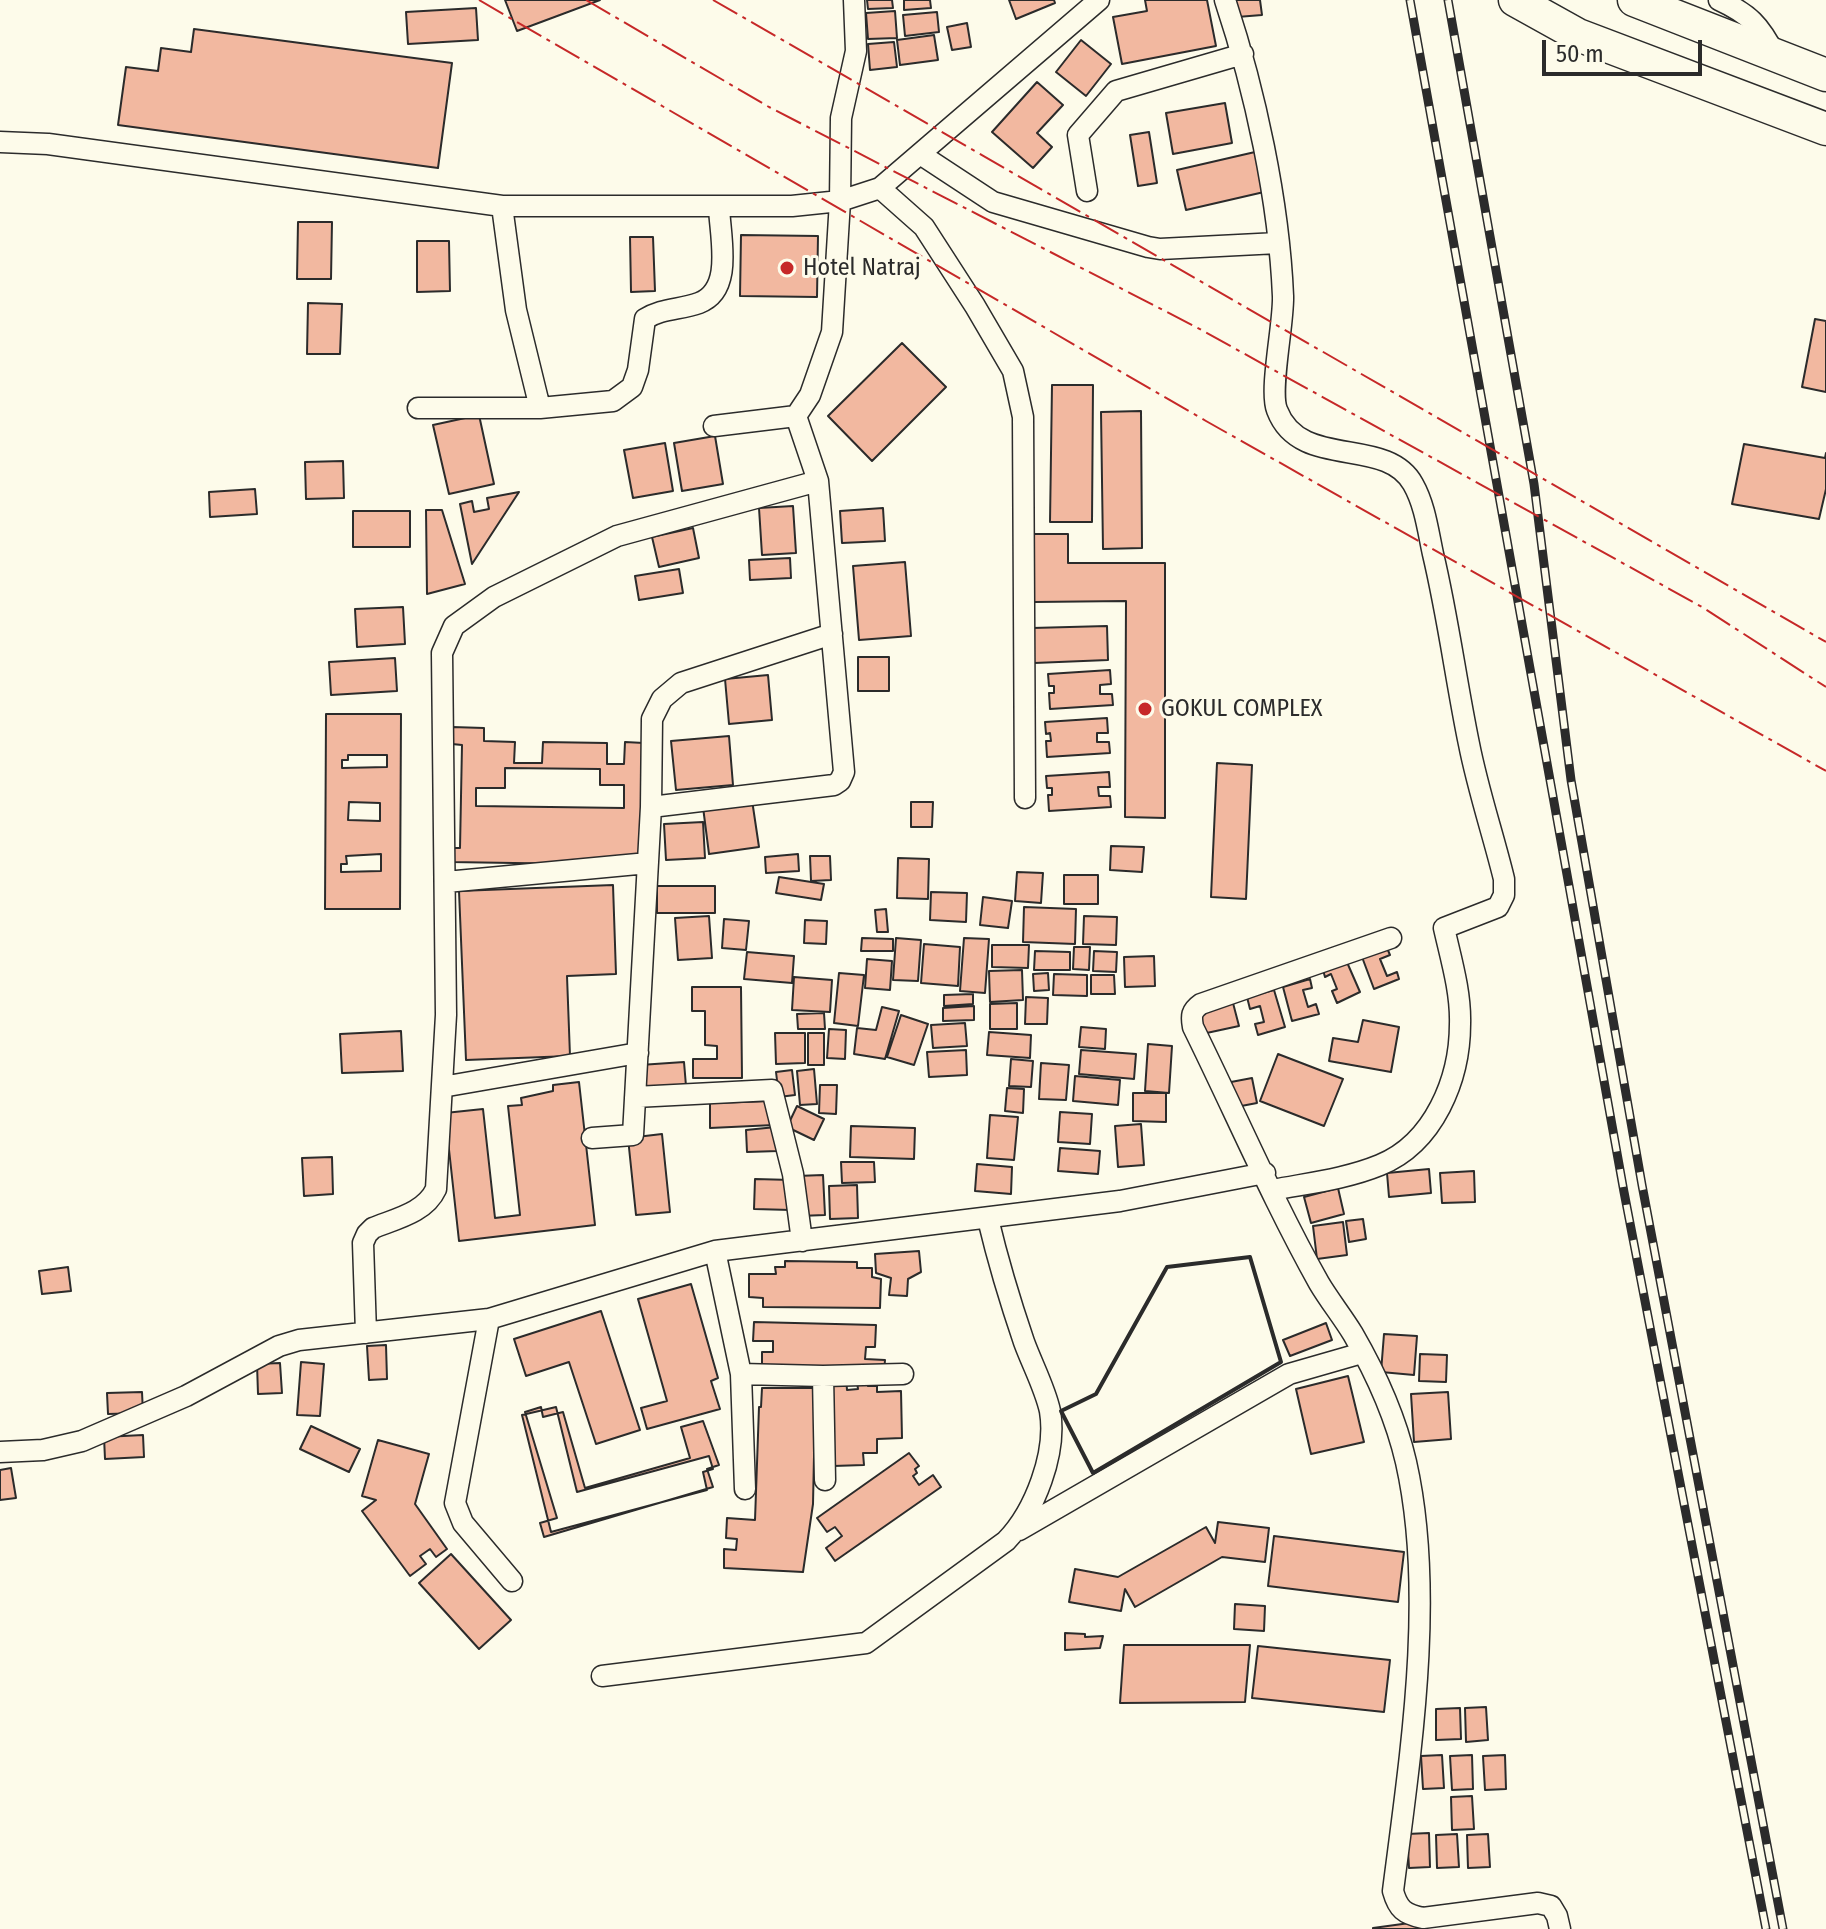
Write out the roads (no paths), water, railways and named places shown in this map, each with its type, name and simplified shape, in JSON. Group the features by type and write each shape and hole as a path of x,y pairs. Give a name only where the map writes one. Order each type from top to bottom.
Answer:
{"highway":[{"path":"1515,0 1578,35 1826,129"},
{"path":"1634,0 1826,75"}],"street":[{"path":"714,426 796,416 810,395 832,332 840,201 841,118 856,51 854,0"},
{"path":"0,142 48,144 502,206 792,206 840,201 880,188 1099,0"},
{"path":"0,1452 43,1450 82,1441 186,1396 279,1346 299,1340 489,1319 715,1251 1269,1182 1343,1177 1383,1164 1414,1143 1426,1129 1443,1102 1457,1057 1460,1034 1457,987 1444,928 1498,907 1504,895 1504,879 1469,746 1441,588 1423,509 1412,482 1396,466 1378,458 1345,454 1300,439 1283,424 1275,406 1283,299 1278,243 1260,131 1243,54 1225,0"},
{"path":"1719,0 1740,10 1761,28 1775,55"},
{"path":"1087,191 1078,135 1116,91 1243,54"},
{"path":"920,154 993,202 1148,247 1278,243"},
{"path":"880,188 924,227 1013,371 1023,417 1025,798"},
{"path":"502,206 516,310 540,408"},
{"path":"418,408 540,408 613,401 632,387 638,370 645,319 657,311 698,304 712,296 722,276 719,207"},
{"path":"651,807 834,785 844,772 818,481 796,416"},
{"path":"366,1333 363,1243 367,1234 373,1228 421,1208 436,1189 446,1015 442,653 454,626 494,597 617,536 818,481"},
{"path":"592,1138 633,1135 651,807 652,719 662,699 681,683 832,634"},
{"path":"446,882 648,863"},
{"path":"1391,938 1201,1004 1191,1016 1193,1027 1320,1284 1353,1334 1380,1389 1405,1459 1414,1508 1419,1593 1410,1752 1393,1891 1397,1905 1407,1915 1423,1918 1538,1903 1551,1906 1560,1929"},
{"path":"442,1087 638,1053"},
{"path":"635,1097 772,1090 793,1174 802,1241"},
{"path":"602,1676 866,1643 1015,1532 1042,1480 1051,1432 1049,1410 1006,1290 988,1219"},
{"path":"715,1251 741,1374 745,1489"},
{"path":"489,1319 455,1503 463,1523 512,1581"},
{"path":"1015,1532 1289,1374 1362,1353"},
{"path":"741,1374 903,1374"},
{"path":"823,1376 825,1480"}],"railway":[{"path":"1410,0 1624,1192 1766,1929"},
{"path":"1448,0 1534,484 1571,780 1642,1185 1783,1929"}],"place":[{"name":"Hotel Natraj","path":"787,268"},
{"name":"GOKUL COMPLEX","path":"1145,709"}]}
